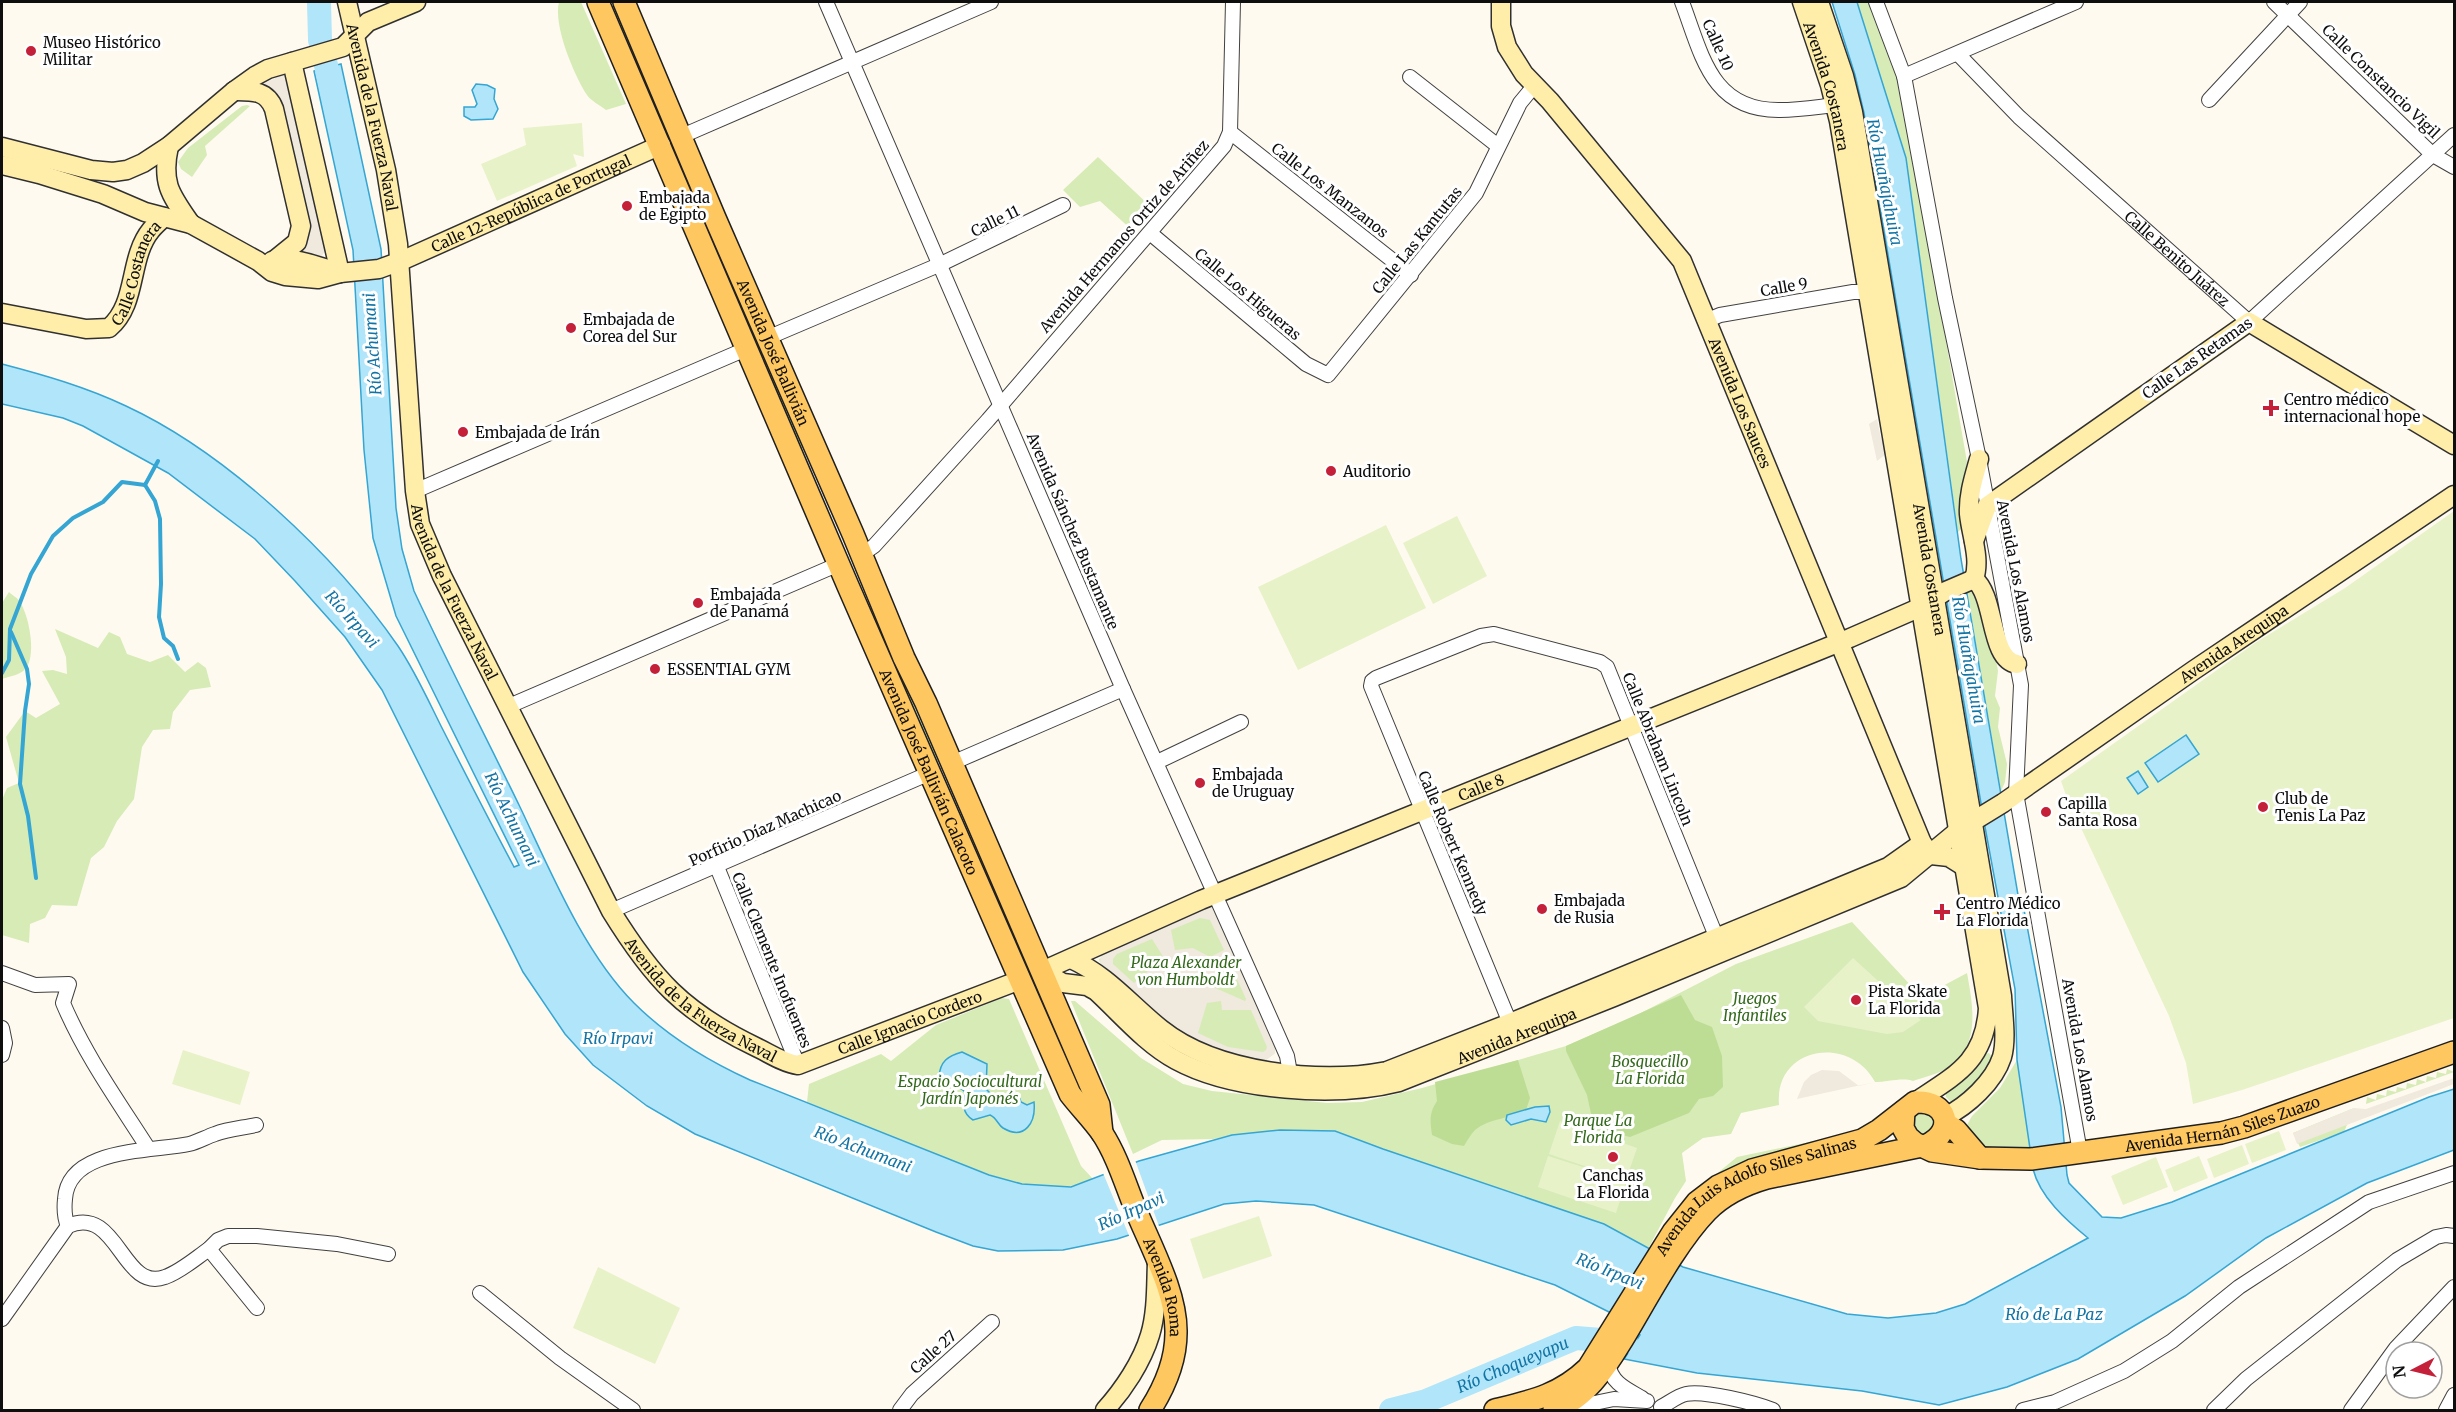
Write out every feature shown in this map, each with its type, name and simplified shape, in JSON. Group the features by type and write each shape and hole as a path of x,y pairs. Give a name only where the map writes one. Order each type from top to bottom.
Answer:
{"main road":[{"name":"Avenida de la Fuerza Naval","path":"347,2 348,42 386,170 387,267 402,282 415,491 420,525 429,547 611,911 645,963 673,994 731,1035 798,1065"},
{"path":"2,147 91,170 113,172 143,163 169,146 234,91 268,69 310,58 348,42 368,22 416,2"},
{"name":"Avenida José Ballivián","path":"598,2 839,564"},
{"name":"Avenida José Ballivián","path":"624,2 904,658 926,703"},
{"name":"Avenida Los Sauces","path":"1500,2 1501,26 1507,46 1524,74 1550,101 1672,246 1682,261 1926,849"},
{"name":"Avenida Costanera","path":"1802,2 1836,105 1867,292 1934,599"},
{"name":"Avenida Costanera","path":"1819,2 1844,76 1853,112 2002,996 2004,1042 2002,1057 1984,1086 1945,1120"},
{"path":"276,258 345,273 292,62"},
{"path":"2,165 92,191 164,217 191,224 258,261 271,261 297,242 301,226 271,101 262,93 234,91"},
{"path":"661,145 682,136"},
{"name":"Calle 12-República de Portugal","path":"258,261 272,272 301,279 318,279 387,267 661,145"},
{"path":"169,146 165,172 166,186 191,224"},
{"name":"Calle Costanera","path":"2,313 86,329 109,328 123,312 139,258 150,231 164,217"},
{"name":"Calle Benito Juárez","path":"2249,322 2454,445"},
{"name":"Calle Las Retamas","path":"1987,506 2249,322"},
{"path":"1979,459 1969,512 1977,570 1970,580 1983,590 2004,656 2009,662 2017,664"},
{"name":"Avenida Arequipa","path":"1042,971 1063,983 1087,986 1096,992 1146,1038 1174,1059 1203,1072 1230,1080 1289,1081 1387,1071 1513,1030 1720,944 1889,885 1901,878 1926,849 2010,798 2454,495"},
{"path":"1974,541 1987,506"},
{"path":"839,564 861,555"},
{"name":"Avenida José Ballivián Calacoto","path":"839,564 1020,980"},
{"name":"Calle 8","path":"1042,971 1216,894 1840,642 1970,580"},
{"name":"Avenida José Ballivián Calacoto","path":"926,703 1042,971"},
{"path":"930,773 952,763"},
{"name":"Avenida Costanera","path":"1910,1106 1962,1069 1980,1049 1985,1034 1987,999 1965,867 1972,823"},
{"path":"1926,849 1949,857 1965,867"},
{"name":"Avenida Arequipa","path":"1071,959 1088,966 1119,990 1162,1030 1183,1044 1228,1063 1289,1081"},
{"path":"1020,980 1042,971"},
{"name":"Avenida Roma","path":"1042,971 1099,1105 1101,1133"},
{"name":"Avenida Roma","path":"1020,980 1070,1094 1101,1133 1113,1154 1172,1301 1176,1333 1174,1354 1167,1375 1150,1410"},
{"name":"Calle Ignacio Cordero","path":"798,1065 1020,980"},
{"name":"Avenida Hernán Siles Zuazo","path":"1920,1146 1980,1158 2031,1159 2221,1133 2244,1127 2454,1052"},
{"path":"1945,1120 1942,1133 1936,1141 1920,1146 1905,1133 1902,1124 1910,1106 1931,1102 1940,1109 1945,1120 1980,1158"},
{"name":"Avenida Luis Adolfo Siles Salinas","path":"1556,1410 1586,1390 1665,1258 1687,1213 1718,1186 1752,1170 1862,1140 1910,1106"},
{"name":"Avenida Luis Adolfo Siles Salinas","path":"1665,1258 1707,1212 1730,1194 1755,1182 1920,1146"},
{"path":"1105,1410 1116,1398 1142,1354 1150,1334 1153,1252"},
{"path":"1150,1334 1164,1326 1176,1333"},
{"name":"Avenida Luis Adolfo Siles Salinas","path":"1495,1410 1549,1396 1600,1367"}],"street":[{"name":"Avenida Sánchez Bustamante","path":"826,2 1123,689 1287,1056 1289,1081"},
{"path":"682,136 991,2"},
{"path":"1230,132 1234,2"},
{"name":"Calle 10","path":"1682,2 1707,66 1727,95 1747,106 1762,109 1781,110 1836,105"},
{"name":"Avenida Los Alamos","path":"1876,2 1904,76 2017,664 2021,709 2010,798 2073,1153"},
{"path":"1904,76 2076,2"},
{"name":"Calle Constancio Vigil","path":"2274,2 2433,155 2454,167"},
{"path":"2209,100 2300,2"},
{"name":"Calle Benito Juárez","path":"1958,54 2019,117 2249,322"},
{"path":"1410,77 1498,146"},
{"name":"Calle Las Kantutas","path":"1328,375 1476,193 1520,103 1534,86"},
{"name":"Avenida Hermanos Ortiz de Ariñez","path":"861,555 874,546 1150,233 1224,146 1230,132"},
{"name":"Calle Los Manzanos","path":"1230,132 1411,274"},
{"name":"Calle Las Retamas","path":"2249,322 2454,135"},
{"name":"Calle 11","path":"767,338 941,264 1063,205"},
{"name":"Calle Los Higueras","path":"1150,233 1306,364 1328,375"},
{"name":"Calle 9","path":"1708,320 1720,315 1853,292 1867,292"},
{"path":"415,491 746,349"},
{"path":"509,706 839,564"},
{"name":"Calle Abraham Lincoln","path":"1376,678 1481,636 1501,635 1600,662 1607,667 1720,944"},
{"name":"Calle Robert Kennedy","path":"1376,678 1372,681 1371,686 1421,812 1513,1030"},
{"path":"952,763 1123,689"},
{"path":"1157,762 1241,722"},
{"name":"Porfirio Díaz Machicao","path":"611,911 930,773"},
{"name":"Calle Clemente Inofuentes","path":"717,867 798,1065"},
{"path":"2,973 35,985 69,984 63,1003 71,1022 109,1089 148,1148"},
{"path":"2,1028 5,1043 2,1055"},
{"path":"68,1226 64,1210 68,1181 76,1172 91,1162 148,1148 190,1144 217,1133 256,1125"},
{"path":"2023,1410 2055,1402 2124,1371 2172,1341 2240,1287 2368,1202 2454,1173"},
{"path":"2,1319 68,1226 80,1221 101,1227 138,1272 151,1279 165,1277 209,1249 218,1240 228,1236 257,1236 338,1244 388,1254"},
{"path":"2214,1410 2246,1379 2397,1260 2436,1237 2446,1234 2454,1236"},
{"path":"209,1249 257,1308"},
{"path":"2351,1410 2396,1348 2454,1287"},
{"path":"480,1293 560,1358 633,1410"},
{"path":"2436,1307 2454,1302"},
{"name":"Calle 27","path":"900,1410 912,1394 992,1322"},
{"path":"1600,1367 1618,1384 1663,1409 1683,1395 1694,1392 1757,1403 1773,1410"},
{"path":"2446,1410 2454,1395"},
{"path":"1556,1410 1614,1400 1647,1401"}],"green space":[{"path":"559,2 581,2 626,104 606,110 587,95 576,75 562,36 558,12"},
{"path":"1857,2 1874,2 1900,76 1967,462 1962,528 1958,532 1906,158"},
{"path":"242,106 250,106 205,146 207,155 192,177 181,169 178,162 188,148"},
{"path":"582,123 584,157 573,154 577,166 497,201 481,164 526,145 523,128"},
{"path":"1098,157 1151,207 1133,231 1100,201 1080,207 1063,190"},
{"path":"684,167 748,317 746,319 743,318 680,169"},
{"path":"771,371 804,446 802,448 800,448 767,373"},
{"name":"Club de Tenis La Paz","path":"2454,511 2454,1018 2242,1090 2193,1104 2186,1063 2169,1016 2061,781 2255,643 2345,588"},
{"path":"1457,516 1487,576 1433,604 1403,543"},
{"path":"1386,525 1426,608 1298,670 1258,587"},
{"path":"1967,591 1976,594 1998,671 1995,696 2000,708 1998,727 2007,764 2005,782 2001,791"},
{"path":"9,592 19,601 26,616 31,652 25,670 2,679 2,603"},
{"path":"55,629 98,648 109,632 120,637 127,654 150,662 168,655 185,672 198,662 206,668 211,687 190,690 173,712 170,729 153,730 142,747 134,799 117,821 104,847 91,858 77,906 52,905 45,918 30,924 29,943 2,935 2,800 7,788 19,783 6,737 25,711 36,718 60,704 42,671 53,670 67,674 66,657"},
{"path":"895,666 898,666 940,759 938,761 935,761"},
{"name":"Plaza Alexander von Humboldt","path":"1211,906 1275,1046 1275,1053 1266,1060 1216,1052 1100,963 1099,959"},
{"name":"Parque La Florida","path":"1852,922 1915,990 1939,988 1967,973 1972,1025 1966,1049 1948,1068 1913,1081 1875,1082 1863,1067 1848,1057 1832,1053 1815,1054 1800,1060 1788,1070 1781,1085 1779,1105 1741,1113 1731,1134 1703,1138 1682,1153 1686,1181 1648,1249 1604,1224 1335,1131 1162,1140 1133,1154 1071,1001 1075,1001 1141,1058 1183,1084 1212,1091 1327,1103 1362,1102 1422,1088 1566,1046 1633,1017 1736,964"},
{"name":"Pista Skate La Florida","path":"1853,958 1921,1020 1903,1032 1887,1034 1818,1021 1804,1007"},
{"name":"Bosquecillo La Florida","path":"1681,995 1695,1020 1712,1027 1722,1056 1723,1087 1713,1096 1699,1099 1689,1113 1630,1137 1610,1132 1593,1123 1587,1095 1566,1051 1566,1046"},
{"name":"Espacio Sociocultural Jardín Japonés","path":"1002,998 1009,999 1081,1166 1094,1180 1072,1186 1049,1187 1005,1180 960,1165 807,1102 809,1084 881,1054 891,1061 936,1025"},
{"path":"183,1050 250,1072 240,1105 172,1084"},
{"path":"1989,1053 1992,1057 1986,1070 1957,1104 1953,1104 1946,1097 1946,1092 1972,1072 1985,1054"},
{"path":"1518,1060 1530,1098 1526,1110 1481,1126 1464,1146 1452,1144 1432,1135 1431,1117 1437,1101 1435,1082"},
{"path":"2017,1060 2030,1149 2001,1150 1985,1147 1972,1135 1967,1125 1972,1116 2000,1088"},
{"path":"2447,1069 2454,1072 2366,1104 2367,1097 2376,1100 2377,1094 2386,1096 2387,1090 2396,1092 2397,1087 2406,1089 2407,1083 2416,1085 2417,1079 2426,1082 2427,1076 2436,1078 2437,1072 2446,1074"},
{"path":"2354,1108 2344,1132 2300,1147 2293,1133"},
{"path":"1923,1112 1931,1115 1934,1123 1931,1131 1923,1134 1915,1131 1912,1123 1915,1115"},
{"path":"1878,1120 1868,1128 1708,1184 1709,1180 1737,1157 1848,1134"},
{"path":"1560,1121 1637,1148 1626,1180 1549,1154"},
{"path":"2279,1131 2286,1150 2252,1163 2245,1144"},
{"path":"2242,1145 2249,1164 2214,1178 2207,1159"},
{"name":"Canchas La Florida","path":"1548,1156 1586,1168 1576,1200 1538,1187"},
{"path":"2199,1156 2208,1178 2174,1192 2165,1170"},
{"path":"2156,1157 2168,1187 2123,1205 2111,1176"},
{"name":"Canchas La Florida","path":"1587,1169 1626,1182 1616,1213 1577,1200"},
{"path":"1259,1216 1272,1256 1203,1279 1190,1239"},
{"path":"598,1267 680,1308 655,1364 573,1328"}],"shaded area":[{"path":"285,74 326,250 320,258 297,254 306,243 260,85"},
{"path":"1877,419 1881,439 1886,442 1887,453 1877,461 1869,424"},
{"name":"Plaza Alexander von Humboldt","path":"1208,906 1214,908 1275,1046 1275,1053 1266,1060 1229,1056 1187,1038 1100,963 1101,954","holes":["1200,918 1210,920 1224,950 1210,957 1193,948 1175,950 1171,930","1152,939 1164,958 1134,983 1113,964 1113,959 1117,954","1232,968 1245,1001 1206,984 1205,976","1221,1001 1222,1010 1251,1010 1267,1047 1266,1050 1263,1052 1228,1047 1198,1033 1207,1003"]},
{"path":"1822,1070 1839,1071 1858,1086 1797,1099 1804,1082 1811,1075"},
{"path":"2454,1078 2454,1084 2297,1144 2293,1133 2354,1108 2366,1109"}],"water":[{"path":"1832,2 1857,2 1906,158 1961,559 2018,895 2022,899 2061,1107 2069,1183 2102,1217 2121,1218 2172,1202 2429,1097 2454,1089 2454,1150 2367,1183 2266,1238 2185,1296 2078,1359 2007,1387 1939,1405 1862,1391 1697,1373 1624,1359 1640,1335 1609,1312 1555,1285 1314,1205 1256,1201 1224,1204 1117,1239 1063,1250 998,1251 973,1246 936,1232 695,1134 647,1106 593,1065 565,1034 523,972 382,690 345,637 295,581 255,539 168,473 83,426 63,418 2,404 2,364 96,393 164,426 240,479 276,510 311,542 343,577 398,646 514,867 519,865 396,616 373,538 364,450 353,250 314,71 341,64 381,249 396,508 402,549 414,591 556,884 584,936 616,983 660,1027 703,1056 750,1080 989,1175 1022,1184 1071,1187 1139,1161 1232,1135 1280,1130 1335,1131 1604,1224 1683,1267 1847,1314 1888,1318 1936,1313 1965,1304 2088,1238 2063,1216 2048,1198 2041,1189 2033,1169 2017,1060 2015,989 1985,827 1864,113 1855,75"},
{"path":"476,84 487,85 495,89 494,99 498,109 493,119 471,120 464,116 464,107 475,107 477,104 472,90"},
{"path":"2186,735 2199,754 2158,782 2145,763"},
{"path":"2138,771 2148,787 2138,794 2127,778"},
{"path":"962,1052 987,1064 986,1089 996,1099 1005,1098 1014,1092 1018,1094 1021,1102 1027,1105 1034,1102 1033,1116 1028,1127 1023,1131 1011,1131 1001,1127 990,1115 973,1120 967,1115 964,1105 966,1093 939,1077 941,1067 946,1060"},
{"path":"1549,1106 1550,1112 1546,1122 1531,1119 1511,1125 1506,1120 1507,1115 1535,1107"}],"pier":[{"path":"1135,1160 1160,1229 1130,1238 1103,1173"}],"waterway":[{"name":"Río Achumani","path":"319,2 320,40 334,99"},
{"path":"2,673 9,660 10,629 31,574 53,536 73,518 103,502 122,482 145,485 158,461"},
{"path":"145,485 155,501 160,519 159,617 164,638 173,646 178,659"},
{"path":"11,632 27,669 29,684 20,784 28,816 36,878"},
{"name":"Río Choqueyapu","path":"1391,1410 1426,1401 1576,1338 1626,1342"}],"place":[{"name":"Museo Histórico Militar","path":"31,51"},
{"name":"Embajada de Egipto","path":"627,206"},
{"name":"Embajada de Corea del Sur","path":"571,328"},
{"name":"Centro médico internacional hope","path":"2271,408"},
{"name":"Embajada de Irán","path":"463,432"},
{"name":"Auditorio","path":"1331,471"},
{"name":"Embajada de Panamá","path":"698,603"},
{"name":"ESSENTIAL GYM","path":"655,669"},
{"name":"Embajada de Uruguay","path":"1200,783"},
{"name":"Club de Tenis La Paz","path":"2263,807"},
{"name":"Capilla Santa Rosa","path":"2046,812"},
{"name":"Embajada de Rusia","path":"1542,909"},
{"name":"Centro Médico La Florida","path":"1942,912"},
{"name":"Pista Skate La Florida","path":"1856,1000"},
{"name":"Canchas La Florida","path":"1613,1157"}],"water label":[{"name":"Río Huañajahuira","path":"1885,182"},
{"name":"Río Irpavi","path":"352,619"},
{"name":"Río Huañajahuira","path":"1969,660"},
{"name":"Río Irpavi","path":"618,1038"},
{"name":"Río Irpavi","path":"1131,1211"},
{"name":"Río Irpavi","path":"1610,1271"},
{"name":"Río de La Paz","path":"2054,1314"}],"park label":[{"name":"Juegos Infantiles","path":"1755,1006"}]}
